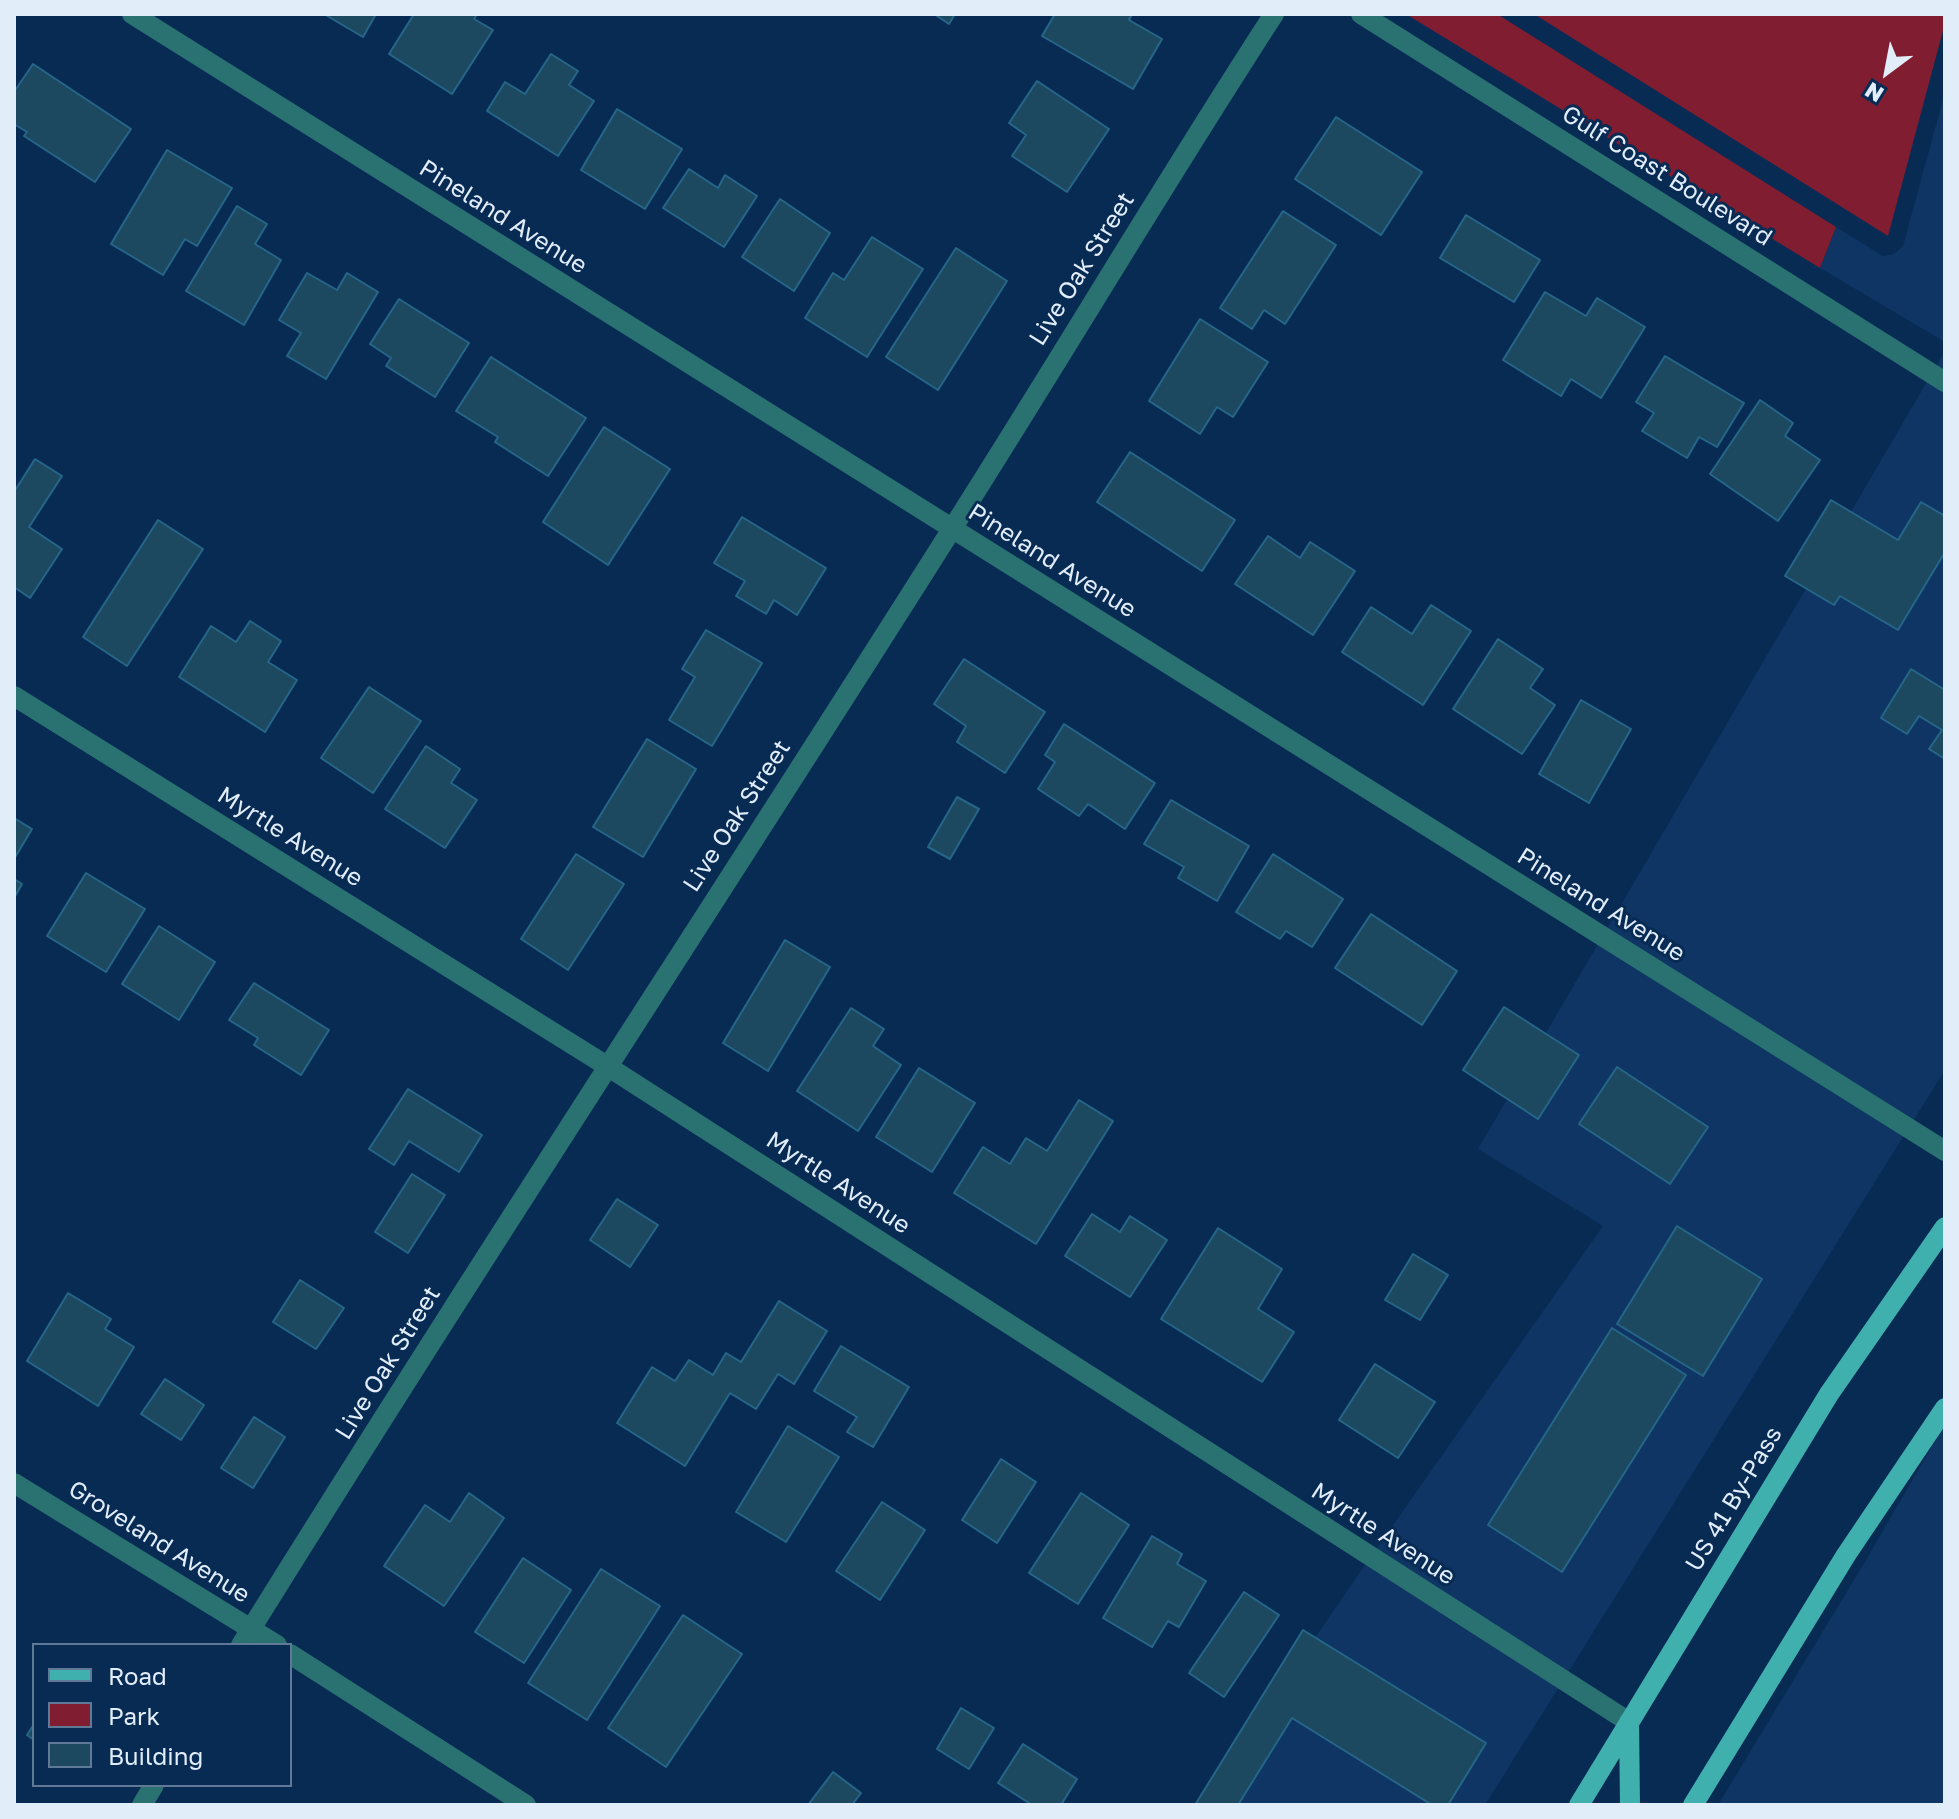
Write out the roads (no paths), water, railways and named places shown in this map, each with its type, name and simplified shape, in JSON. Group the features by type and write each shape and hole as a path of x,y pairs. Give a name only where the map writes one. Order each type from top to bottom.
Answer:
{"main road":[{"name":"US 41 By-Pass","path":"1579,1805 1829,1394 1945,1227"},
{"path":"1693,1805 1846,1555 1945,1408"},
{"path":"1629,1722 1630,1805"}],"street":[{"name":"Pineland Avenue","path":"132,14 1945,1151"},
{"name":"Live Oak Street","path":"246,1637 607,1066 952,530 1166,182 1274,14"},
{"name":"Gulf Coast Boulevard","path":"1361,14 1945,382"},
{"name":"Myrtle Avenue","path":"14,696 607,1066 1629,1722"},
{"name":"Groveland Avenue","path":"14,1483 246,1637 269,1643"},
{"path":"292,1655 526,1805"},
{"path":"142,1805 153,1787"}]}
